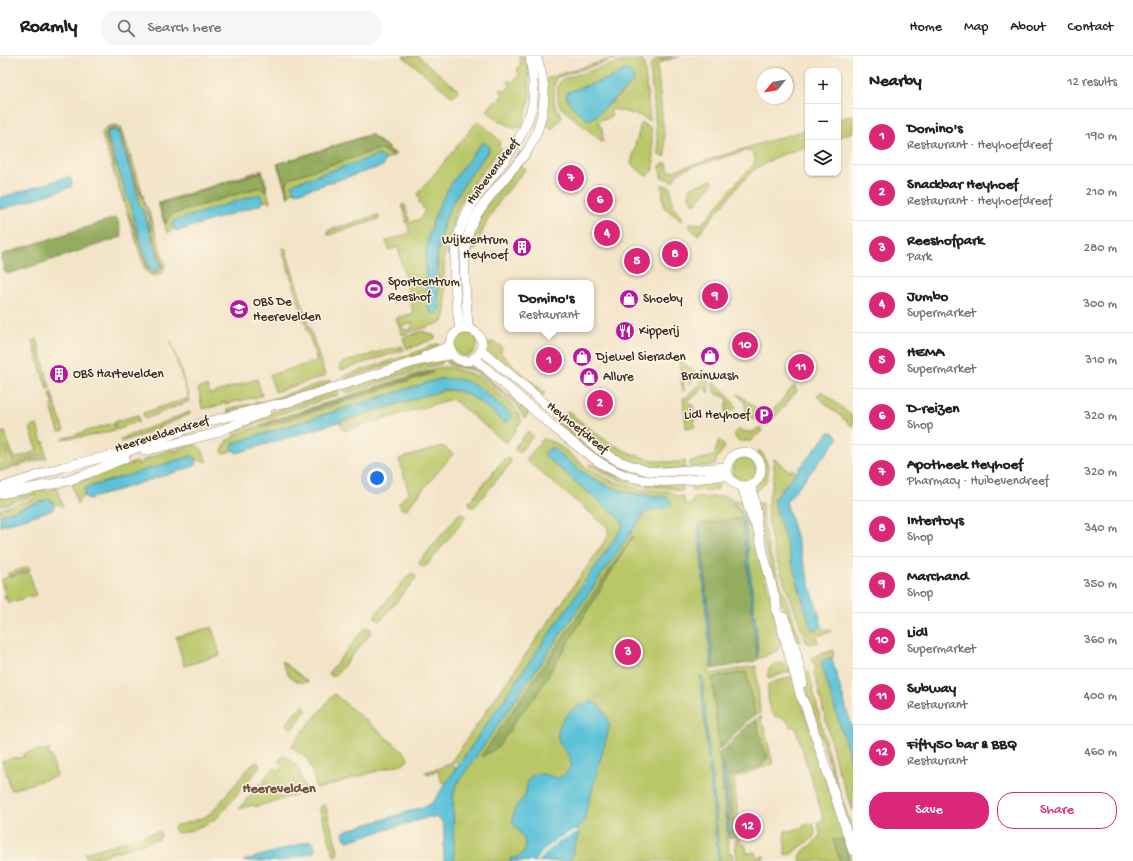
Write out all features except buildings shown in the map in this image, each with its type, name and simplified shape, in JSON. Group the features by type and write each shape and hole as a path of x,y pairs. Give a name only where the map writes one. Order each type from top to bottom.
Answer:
{"street":[{"name":"Huibevendreef","path":"464,329 455,262 457,242 469,211 490,178 518,143 527,124 533,100 530,56"},
{"name":"Huibevendreef","path":"464,329 464,260 471,226 476,216 491,195 527,150 538,128 544,101 544,88 542,74 536,56"},
{"path":"464,329 474,331 480,337 481,350 474,358 468,360 457,358 451,350 452,336 464,329"},
{"name":"Heereveldendreef","path":"0,494 77,478 127,457 212,434 283,404 451,350"},
{"name":"Heyhoefdreef","path":"481,350 600,450 618,461 648,471 728,471"},
{"name":"Heyhoefdreef","path":"474,358 548,422 591,457 606,467 634,478 654,481 671,481 728,471"},
{"name":"Heereveldendreef","path":"0,488 63,468 126,452 208,421 273,405 283,404"},
{"path":"747,453 755,457 760,466 759,477 756,481 747,485 734,483 728,471 732,457 738,454 747,453"},
{"path":"747,485 748,504 752,520 757,528 776,602 782,610 796,652 806,696 805,704 853,851"}],"green space":[{"path":"403,56 418,56 458,91 454,96 450,95"},
{"path":"518,56 528,56 530,98 522,128 520,126 514,128 500,121 488,112 488,109 495,101 497,102 503,94 500,91 502,89 506,91 511,85 507,82 510,80 513,82 520,74 517,72 519,66 522,64 519,62 522,58"},
{"path":"619,56 642,56 622,57 557,77 554,88 554,101 556,108 562,117 552,129 549,127 545,118 546,80 548,78"},
{"path":"664,56 673,56 660,61 680,56 657,64 666,156 661,156 659,155 650,68 652,63"},
{"path":"639,60 644,63 650,121 641,116 613,109 610,112 612,115 606,120 603,118 598,123 602,128 603,142 560,107 558,101 558,89 562,79 620,62","holes":["624,70 628,71 628,88 593,118 567,99 568,92 613,77"]},
{"path":"853,115 853,132 841,136 841,118"},
{"path":"477,122 480,122 500,141 499,146 501,148 462,201 451,227 444,255 446,312 443,322 411,332 410,328 413,327 412,323 401,326 403,330 408,329 409,333 402,335 396,318 413,313 398,247 389,250 386,241 410,233 407,222 405,222 407,221 402,205 404,204 407,208 410,222 421,219 425,210 418,202 420,199 417,195","holes":["484,143 488,146 489,151 465,183 451,206 446,219 438,251 438,294 436,313 429,312 426,284 426,256 432,224 444,196 461,169 481,144"]},
{"path":"641,123 651,128 654,168 653,172 652,171 646,176 631,164"},
{"path":"114,125 119,126 122,129 144,198 137,185 120,131 117,128 113,128 107,132 112,129 119,131 135,183 144,201 147,218 152,232 147,206 165,264 163,272 158,276 152,275 145,270 127,213 134,227 147,269 153,273 156,273 162,268 163,266 153,234 152,235 162,266 159,270 153,272 148,268 135,227 125,207 124,196 124,203 102,136 104,129","holes":["118,131 139,202 161,266 158,269 129,202 107,135","107,132 106,135 115,167 105,136"]},
{"path":"805,130 805,147 778,156 754,170 739,185 698,235 689,227 690,223 700,224 706,220 754,164 754,155 750,151 745,151 686,169 678,173 673,181 661,177 660,166 667,163 669,172"},
{"path":"371,134 396,154 395,155 371,135 278,164 286,187 288,180 292,177 377,150 386,151 391,157 385,160 379,155 294,183 292,186 294,191 290,195 287,193 288,198 277,164"},
{"path":"371,135 395,155 391,157 386,151 377,150 292,177 286,186 290,195 288,197 278,164"},
{"path":"503,150 505,152 504,154 486,177 451,255 447,255 455,225 461,211 484,175"},
{"path":"519,164 526,169 496,206 485,226 476,250 467,248 478,217"},
{"path":"262,170 270,202 264,201 262,196 172,224 174,228 167,233 158,203","holes":["261,172 266,191 262,188 257,188 173,214 165,222 160,204"]},
{"path":"261,172 267,192 263,189 256,188 173,214 168,218 166,224 159,204"},
{"path":"711,180 713,183 696,203 693,203 689,194 690,188"},
{"path":"662,185 671,187 673,204 683,218 681,221 664,207"},
{"path":"378,215 379,219 328,235 327,231"},
{"path":"117,218 122,237 8,274 5,272 1,258 3,254"},
{"path":"285,248 308,322 305,323 282,249"},
{"path":"309,325 325,376 275,392 270,375 317,361 306,326"},
{"path":"423,331 435,336 435,338 411,348 411,346 408,347 407,349 403,338"},
{"path":"465,332 473,336 477,344 473,352 465,356 457,352 453,344 457,336"},
{"path":"37,339 50,388 47,389 32,341"},
{"path":"171,341 190,401 145,419 143,413 189,398"},
{"path":"492,342 502,347 501,353 522,374 545,392 541,398 486,350 487,345"},
{"path":"436,344 439,346 414,357 352,377 348,378 344,376 414,353"},
{"path":"402,346 404,350 342,370 340,369 340,365 342,363"},
{"path":"442,358 443,362 441,364 427,367 347,393 343,388 418,364"},
{"path":"446,360 457,365 476,369 524,408 528,415 524,418 517,405 481,375 472,370 448,364"},
{"path":"679,360 698,374 689,385 689,380 683,380 684,391 683,391"},
{"path":"448,367 479,377 514,406 522,421 506,443 452,399 343,431 340,421 440,391 450,390 467,395 482,404 504,422 511,414 476,387 457,380 447,379 435,380 234,443 234,451 233,450 223,454 222,451 227,440 233,438 233,436 276,419 437,368","holes":["432,371 432,373 260,426"]},
{"path":"432,371 433,373 261,428 260,426 274,421"},
{"path":"706,375 708,377 709,393 704,388 690,400 687,397"},
{"path":"257,379 262,396 225,404 225,402 222,402 222,405 202,409 199,388 207,386 210,394"},
{"path":"331,380 325,386 274,402 227,413 227,409 268,400"},
{"path":"713,382 724,391 736,407 725,415 728,398 715,392"},
{"path":"794,385 797,391 774,418 763,427 761,425"},
{"path":"338,390 338,395 277,415 233,433 231,429 268,413"},
{"path":"51,391 64,431 59,432 51,406 54,405 49,392"},
{"path":"823,392 853,417 853,427 818,397 818,394"},
{"path":"738,394 759,410 758,412 760,414 754,420 745,412 745,405"},
{"path":"683,398 686,398 693,406 695,427 686,428"},
{"path":"568,411 590,429 622,449 633,454 660,461 685,461 685,469 658,470 615,457 564,417"},
{"path":"190,412 190,414 142,435 121,442 120,439"},
{"path":"138,415 139,421 129,425 128,423 125,427 117,430 114,422"},
{"path":"560,421 609,459 681,473 682,478 660,478 632,474 608,465 557,425"},
{"path":"113,423 115,430 90,436 61,439"},
{"path":"37,425 42,442 44,441 46,453 15,463 12,462 6,448 0,445 0,433 5,432 14,459 37,451 30,427"},
{"path":"759,427 763,430 751,441 739,441 734,434 737,430 751,432"},
{"path":"528,431 533,436 518,452 515,450 515,447"},
{"path":"543,439 556,443 586,467 610,480 645,490 668,491 684,497 685,505 693,503 694,498 724,496 737,501 742,501 753,530 782,643 777,651 758,659 745,524 741,512 733,504 742,518 700,524 698,527 712,669 709,668 710,674 756,666 760,713 755,715 746,672 712,678 719,749 717,750 718,754 719,753 728,838 726,838 726,840 728,840 729,853 732,853 733,861 454,861 453,797 457,784 643,515 649,510 670,505 670,500 667,497 646,495 606,485 578,469 553,448 549,449 545,453 546,457 620,519 623,527 459,764 455,760 453,763 451,762 608,536 608,530 605,525 526,460"},
{"path":"719,440 725,447 717,458 715,465 690,468 689,462 714,456"},
{"path":"191,445 198,446 204,452 207,462 198,460 196,462 195,458 191,456 86,488 84,492 86,497 82,497 77,504 72,484 112,469 137,462 138,464 166,451 174,449 175,451 178,451 178,448"},
{"path":"443,446 453,454 405,511 402,508 401,509 399,503 409,492 399,459"},
{"path":"0,447 5,450 9,461 14,465 46,455 47,458 0,471"},
{"path":"759,450 767,462 768,472 766,481 756,492 755,489 762,477 763,472 758,455"},
{"path":"507,458 511,460 510,464 475,506 471,507 469,504 470,501 504,459"},
{"path":"744,458 752,462 756,470 752,478 744,482 736,478 732,470 736,462"},
{"path":"775,459 789,471 792,469 796,472 772,500 774,501 811,628 814,630 821,627 831,630 831,632 817,636 818,642 809,644 806,642 781,573 771,538 767,503 773,482 773,460"},
{"path":"588,464 597,466 609,472 683,484 683,491 670,488 638,485 623,481"},
{"path":"716,479 719,486 717,490 692,491 691,482"},
{"path":"57,488 63,506 56,504 54,506 53,501 49,499 0,515 0,509 36,498 35,495 0,506 0,497"},
{"path":"757,503 762,503 768,547 801,643 794,639 776,588 761,531"},
{"path":"462,513 465,515 465,519 426,566 423,567 419,564 459,514"},
{"path":"742,518 758,659 753,662 712,669 711,665 713,665 700,524"},
{"path":"633,536 534,699 520,714 497,748 481,756"},
{"path":"29,567 30,570 9,576 8,573"},
{"path":"29,572 36,595 8,603 4,597 6,597 1,580 9,576"},
{"path":"412,573 415,575 415,579 381,620 379,621 375,618 375,615"},
{"path":"212,627 220,655 184,666 176,637"},
{"path":"367,627 371,629 371,633 333,677 329,674 330,671"},
{"path":"834,650 832,660 827,660 822,663 853,768 853,811 836,764 814,671 816,669 812,657"},
{"path":"282,661 308,682 298,682 294,680 288,674"},
{"path":"781,663 788,666 792,671 768,678 770,668 775,664"},
{"path":"746,672 755,715 750,718 723,747 719,749 712,678"},
{"path":"809,672 828,753 841,797 853,830 853,841 811,707 803,673"},
{"path":"793,676 851,861 800,861 803,852 819,838 820,832 817,822 823,820 823,817 795,726 790,727 786,720 771,712 768,695 768,684"},
{"path":"334,694 406,754 408,757 407,761 317,789 309,762 291,746"},
{"path":"301,706 305,706 306,711 292,729 286,724"},
{"path":"761,716 762,725 764,727 773,764 734,778 740,836 735,837 729,776 761,766 768,757 766,751 763,752 756,719"},
{"path":"756,719 764,754 767,754 768,757 761,766 729,776 735,837 728,838 719,753","holes":["721,763 724,763 730,834 729,835"]},
{"path":"42,749 43,751 49,749 48,751 57,776 11,790 2,761 17,757 24,757 23,754"},
{"path":"284,755 298,767 306,792 255,807 254,805 239,809 260,783 263,785 265,782 263,780 274,767 280,770 284,765 279,761"},
{"path":"256,762 259,764 259,768 218,817 191,830 179,833 175,832 175,826 203,818 212,812 253,763"},
{"path":"450,764 456,768 446,784 441,781 438,771 427,774 425,772 443,767"},
{"path":"325,805 339,854 334,856 319,807"},
{"path":"813,823 815,831 814,837 791,854 785,855 785,831 791,831"},
{"path":"160,832 161,837 159,839 87,860 85,853"},
{"path":"735,839 740,839 741,845 745,844 747,853 755,852 756,857 765,856 763,858 764,861 737,861"},
{"path":"844,839 849,861 840,861 833,840"}],"water":[{"path":"624,70 632,73 634,81 593,118 587,120 571,105 567,99 567,93 613,77"},
{"path":"109,131 118,131 139,199 139,204 142,208 161,266 155,271 150,270 132,212 132,206 129,202 107,135"},
{"path":"484,143 489,146 489,150 454,200 442,228 437,258 437,284 440,310 437,313 432,314 429,311 426,284 426,256 432,224 444,196 461,169 481,144"},
{"path":"379,155 385,159 383,166 297,193 294,191 292,186 294,183"},
{"path":"67,177 71,179 71,187 0,210 0,198"},
{"path":"259,194 262,196 264,201 262,204 178,231 174,229 172,224 174,221"},
{"path":"439,379 458,379 473,384 511,414 511,418 508,422 504,422 477,400 461,392 444,390 237,453 234,451 232,446 234,443"},
{"path":"829,432 833,432 838,439 786,502 822,626 814,630 811,628 774,502 775,498"},
{"path":"553,448 581,471 604,484 631,493 664,497 670,500 671,505 665,509 646,512 643,515 457,784 453,797 454,861 444,861 443,827 441,820 434,817 429,817 348,841 345,839 343,834 345,831 427,806 433,802 622,528 623,523 620,519 546,457 545,453 549,449"},
{"path":"191,456 195,458 195,466 89,499 85,497 85,488"},
{"path":"49,499 53,501 54,507 52,510 0,526 0,515"},
{"path":"732,503 739,509 745,520 758,656 743,521 739,512"},
{"path":"700,526 713,665 711,665 698,527"},
{"path":"824,660 832,660 853,731 853,768 821,663"},
{"path":"700,676 702,676 710,762 708,762"},
{"path":"590,701 602,708 607,715 609,728 585,813 586,815 582,825 577,830 579,833 570,861 509,861 511,858 522,854 525,849 524,840 512,822 514,812 518,804 525,796 527,783 530,777 537,774 542,774 557,778 562,777 570,766 572,766 568,754 558,739 560,724 571,711"},
{"path":"722,762 730,834 728,836 721,763"},
{"path":"711,764 720,861 718,861 709,768"},
{"path":"310,841 314,843 314,852 282,861 243,861"}],"pier":[{"path":"577,830 578,833 557,843 539,861 535,861 543,851 556,840"}],"place":[{"name":"Apotheek Heyhoef","path":"571,178"},
{"name":"D-reizen","path":"600,200"},
{"name":"Jumbo","path":"607,233"},
{"name":"Wijkcentrum Heyhoef","path":"522,247"},
{"name":"Intertoys","path":"675,254"},
{"name":"HEMA","path":"637,261"},
{"name":"Sportcentrum Reeshof","path":"374,289"},
{"name":"Marchand","path":"715,296"},
{"name":"Shoeby","path":"629,299"},
{"name":"OBS De Heerevelden","path":"239,309"},
{"name":"Kipperij","path":"625,331"},
{"name":"Lidl","path":"745,345"},
{"name":"BrainWash","path":"710,356"},
{"name":"Djewel Sieraden","path":"582,357"},
{"name":"Domino's","path":"549,360"},
{"name":"Subway","path":"801,367"},
{"name":"OBS Hartevelden","path":"59,374"},
{"name":"Allure","path":"589,377"},
{"name":"Snackbar Heyhoef","path":"600,403"},
{"name":"Lidl Heyhoef","path":"764,415"},
{"name":"Reeshofpark","path":"628,652"},
{"name":"Fifty50 bar & BBQ","path":"748,826"}],"district":[{"name":"Heerevelden","path":"279,789"}]}
